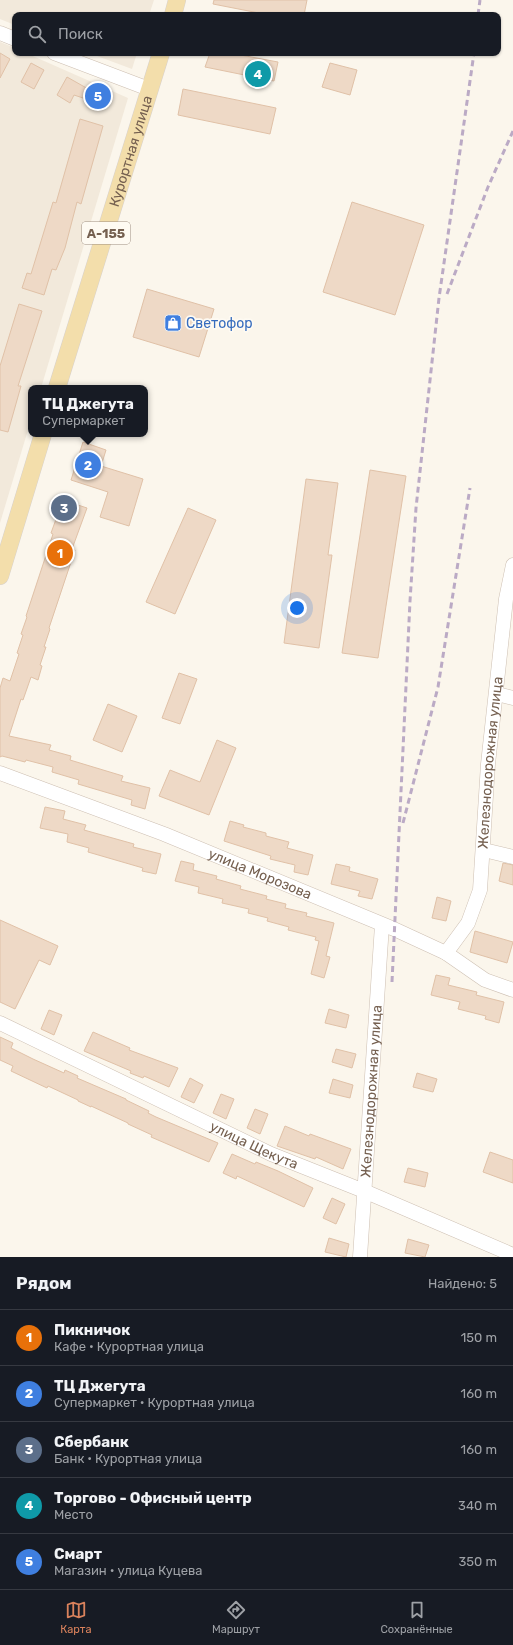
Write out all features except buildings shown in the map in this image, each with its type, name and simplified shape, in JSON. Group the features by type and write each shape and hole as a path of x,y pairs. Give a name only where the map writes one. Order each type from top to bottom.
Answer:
{"main road":[{"path":"173,12 177,0"},
{"name":"Курортная улица","path":"59,385 160,56"},
{"path":"1,568 42,437"}],"street":[{"path":"0,33 12,38"},
{"path":"62,56 149,89"},
{"name":"Железнодорожная улица","path":"446,953 468,923 480,890 484,850 488,764 497,694 506,599 513,565"},
{"path":"497,694 513,698"},
{"name":"улица Морозова","path":"0,773 164,834 382,925 446,953 485,980 513,990"},
{"path":"484,850 513,857"},
{"name":"Железнодорожная улица","path":"360,1257 382,925"},
{"name":"улица Щекута","path":"0,1023 271,1154 364,1191 513,1255"}],"shaded area":[{"path":"0,0 154,0 150,12 12,12 12,24 0,19"},
{"path":"0,42 12,47 12,56 33,56 128,98 42,385 28,385 28,430 0,523"},
{"path":"97,56 136,56 132,69"}],"railway":[{"path":"478,12 480,0"},
{"path":"392,982 410,601 416,508 439,298 474,56"},
{"path":"447,294 488,187 513,131"},
{"path":"403,823 438,687 470,488"}],"place":[{"name":"Торгово - Офисный центр","path":"258,74"},
{"name":"Смарт","path":"98,96"},
{"name":"Светофор","path":"173,323"},
{"name":"ТЦ Джегута","path":"88,465"},
{"name":"Сбербанк","path":"64,508"},
{"name":"Пикничок","path":"60,553"}]}
